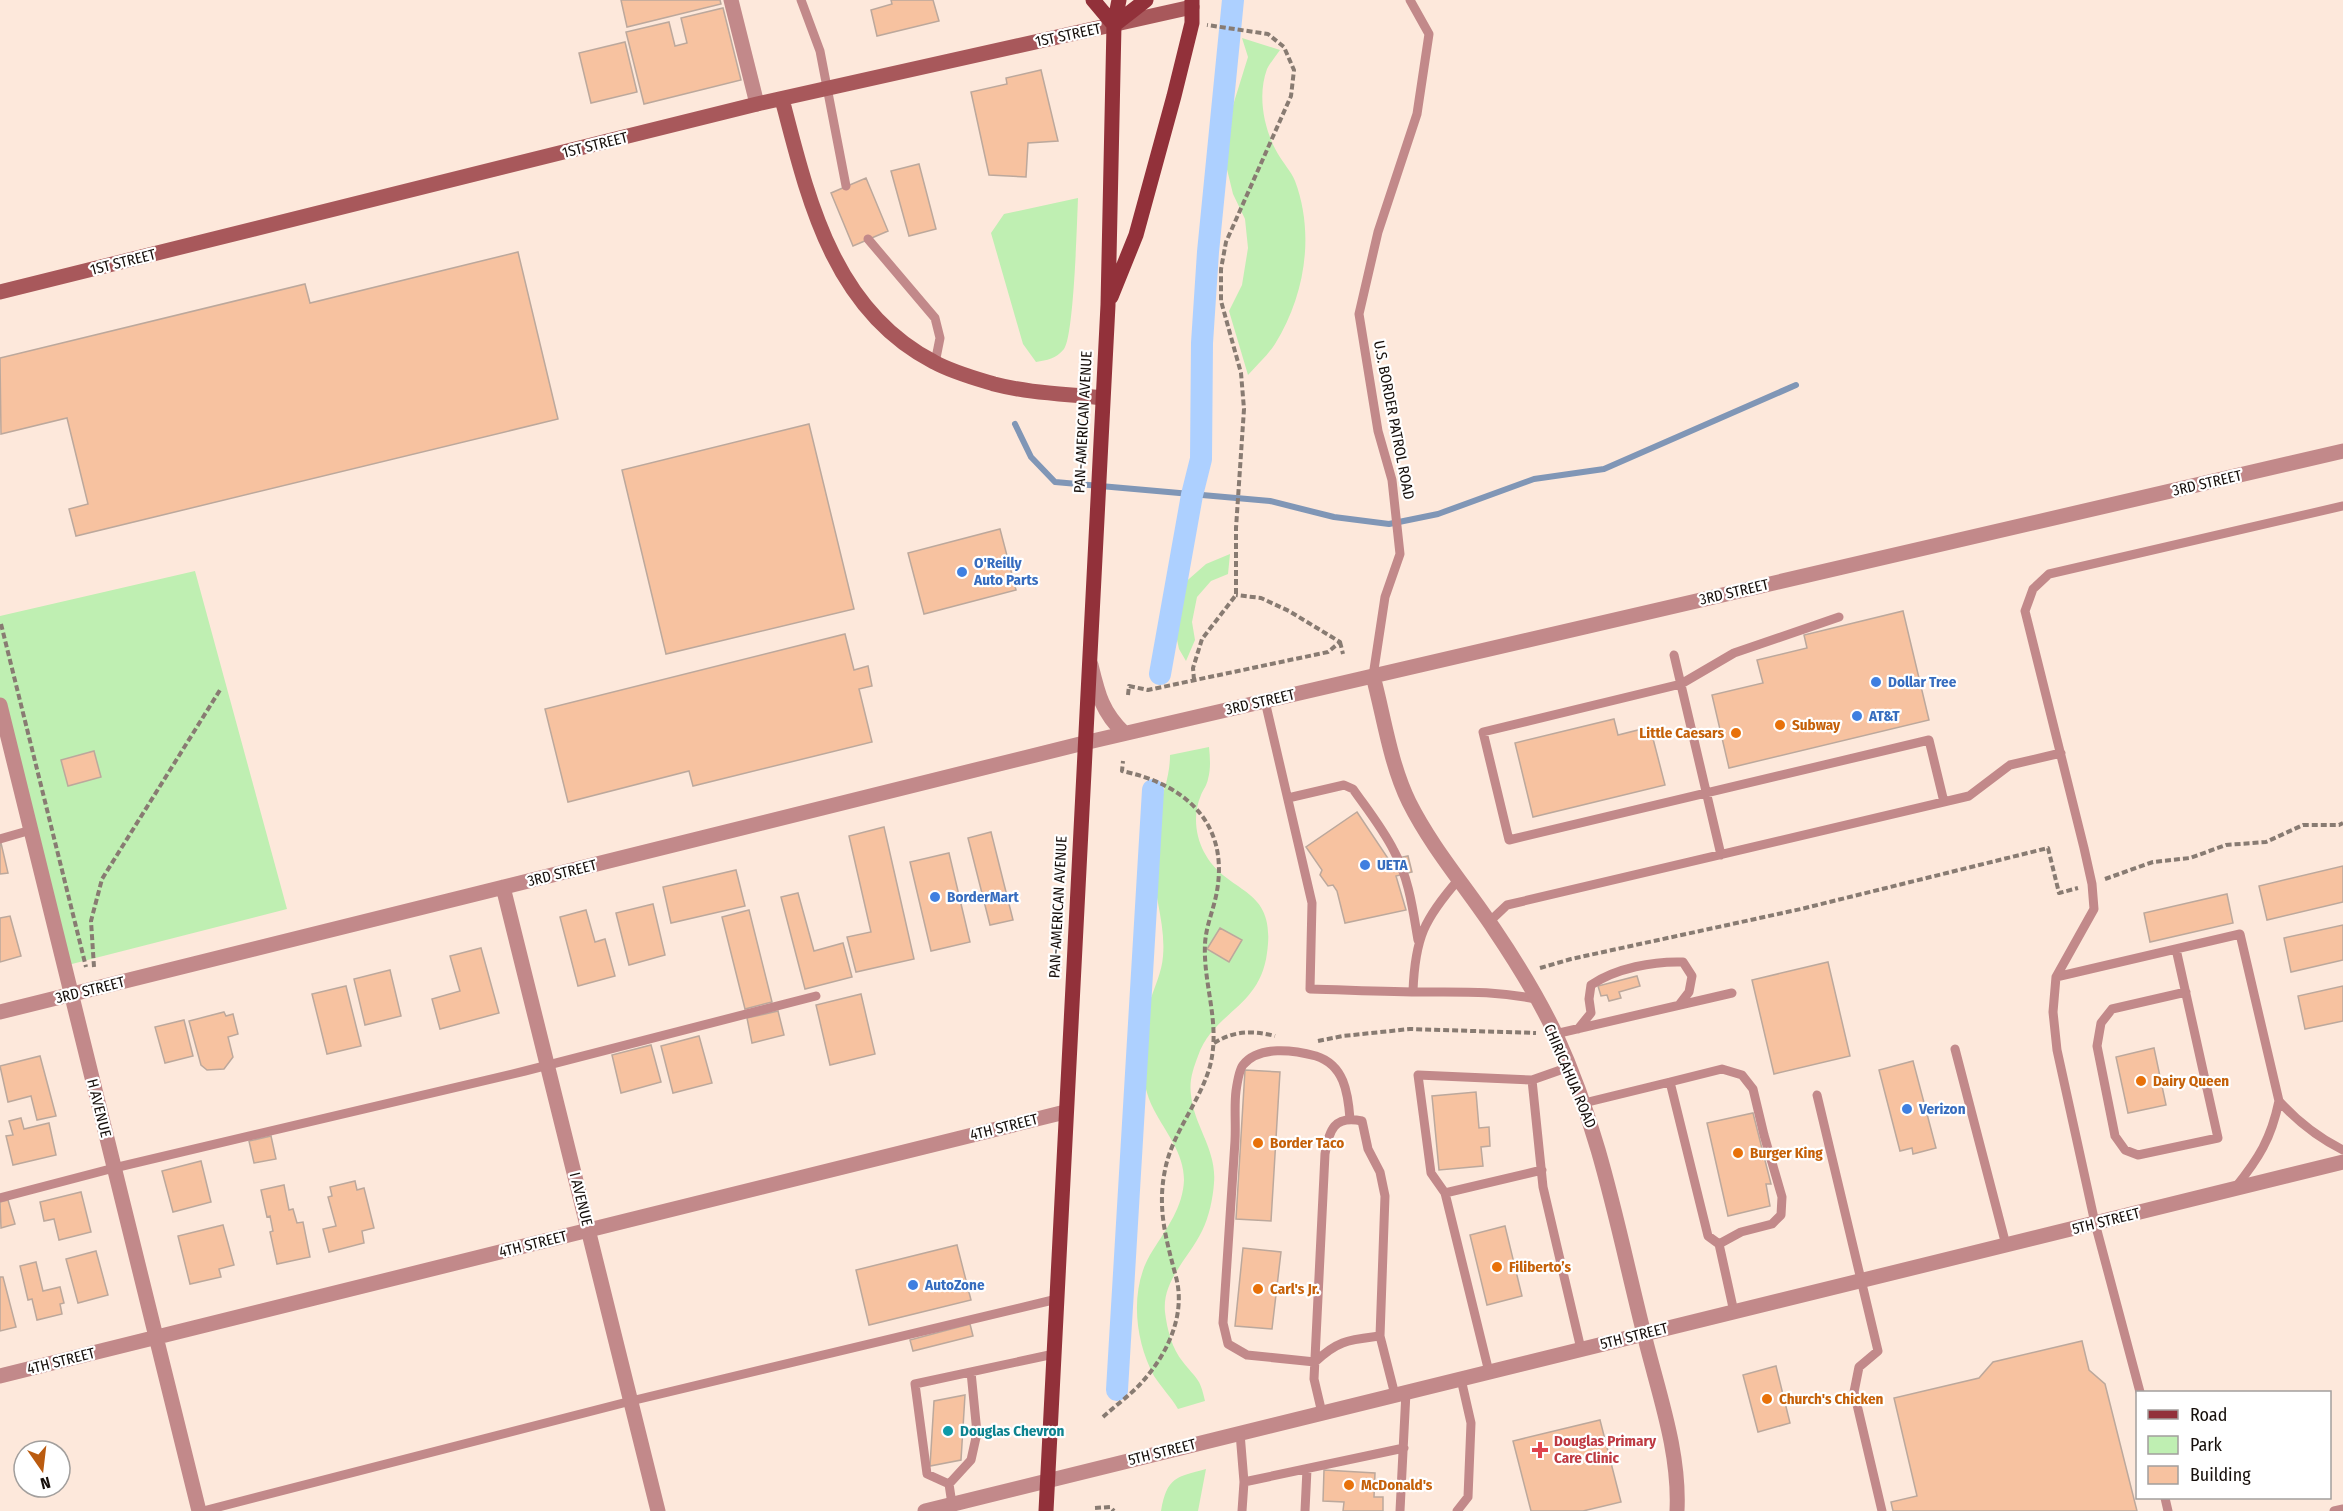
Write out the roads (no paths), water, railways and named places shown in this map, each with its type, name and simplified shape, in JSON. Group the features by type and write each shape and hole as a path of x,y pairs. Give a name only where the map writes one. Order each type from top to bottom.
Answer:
{"main road":[{"path":"1093,0 1114,25 1146,0"},
{"name":"PAN-AMERICAN AVENUE","path":"1046,1511 1108,305 1114,25 1119,0"},
{"name":"1ST STREET","path":"0,292 757,104 1114,25 1192,3"},
{"name":"PAN-AMERICAN AVENUE","path":"1108,305 1136,235 1192,23 1192,3"},
{"path":"782,99 820,231 849,286 890,332 935,363 995,384 1102,398"}],"street":[{"path":"731,0 757,104"},
{"name":"3RD STREET","path":"0,1012 1124,733 2343,451"},
{"path":"1089,654 1099,696 1109,718 1124,733"},
{"name":"CHIRICAHUA ROAD","path":"1373,676 1395,763 1408,800 1429,837 1489,922 1536,999 1555,1034 1584,1103 1610,1189 1665,1416 1676,1469 1677,1511"},
{"name":"H AVENUE","path":"0,705 199,1511"},
{"name":"I AVENUE","path":"503,887 658,1511"},
{"name":"4TH STREET","path":"0,1376 1065,1112"},
{"name":"5TH STREET","path":"925,1511 2343,1162"}],"lane":[{"path":"801,0 820,51 846,186"},
{"name":"U.S. BORDER PATROL ROAD","path":"1373,676 1385,597 1400,554 1392,480 1378,431 1359,315 1378,232 1417,114 1429,34 1410,0"},
{"path":"868,239 935,318 940,338 935,363"},
{"path":"2140,1391 2095,1223 2057,1050 2053,1012 2056,977 2094,909 2092,884 2025,611 2033,589 2049,574 2343,506"},
{"path":"1839,617 1734,653 1681,684 1483,732 1509,840 1929,740 1944,802"},
{"path":"1674,655 1721,855"},
{"path":"1265,701 1312,903 1310,988 1413,992 1468,990 1536,999"},
{"path":"1489,922 1507,905 1969,796 2010,765 2061,753"},
{"path":"1288,798 1344,785 1353,789 1394,849 1408,890 1418,940 1413,992"},
{"path":"0,839 31,830"},
{"path":"1418,940 1428,917 1459,879"},
{"path":"2056,977 2240,934 2279,1101 2274,1124 2265,1146 2235,1189"},
{"path":"2176,949 2186,992 2218,1138 2138,1155 2125,1150 2115,1137 2097,1046 2101,1023 2112,1009 2186,992"},
{"path":"1578,1029 1591,1013 1589,999 1591,985 1604,976 1636,968 1665,962 1683,962 1692,976 1689,992 1679,1005"},
{"path":"1555,1034 1732,993"},
{"path":"0,1198 114,1168 547,1065 816,996"},
{"path":"1955,1049 2006,1245"},
{"path":"1315,1362 1247,1355 1228,1344 1224,1323 1236,1132 1236,1091 1242,1066 1256,1054 1279,1051 1306,1053 1328,1060 1340,1073 1348,1093 1350,1119"},
{"path":"1489,1372 1445,1192 1431,1173 1418,1075 1532,1080 1569,1067"},
{"path":"1584,1103 1722,1069 1742,1075 1753,1089 1782,1197 1780,1215 1772,1224 1741,1232 1719,1244"},
{"path":"1532,1080 1543,1186 1581,1349"},
{"path":"1670,1082 1708,1236 1719,1244 1734,1312"},
{"path":"1817,1095 1878,1351 1859,1367 1854,1392 1882,1511"},
{"path":"2279,1101 2313,1134 2343,1150"},
{"path":"1322,1413 1314,1379 1327,1145 1328,1135 1338,1123 1350,1119 1362,1121 1368,1149 1380,1172 1385,1196 1380,1336 1401,1394 1404,1448 1400,1511"},
{"path":"1445,1192 1542,1170"},
{"path":"203,1511 631,1401 1057,1299"},
{"path":"1315,1362 1329,1348 1344,1341 1380,1336"},
{"path":"949,1485 927,1474 915,1384 1054,1354"},
{"path":"949,1485 971,1460 976,1433 970,1372"},
{"path":"1456,1511 1468,1497 1469,1486 1471,1423 1461,1379"},
{"path":"1240,1433 1244,1482 1242,1511"},
{"path":"1244,1482 1404,1448"},
{"path":"1305,1511 1306,1468"},
{"path":"949,1485 952,1504"},
{"path":"2334,1511 2343,1509"}],"waterway":[{"path":"1160,674 1192,495 1201,459 1202,343 1208,252 1233,0"},
{"path":"1015,424 1031,457 1055,482 1270,501 1334,517 1389,524 1438,514 1534,479 1604,469 1796,385"},
{"path":"1117,1390 1153,790"}],"place":[{"name":"O'Reilly Auto Parts","path":"962,572"},
{"name":"Dollar Tree","path":"1876,682"},
{"name":"AT&T","path":"1857,716"},
{"name":"Subway","path":"1780,725"},
{"name":"Little Caesars","path":"1736,733"},
{"name":"UETA","path":"1365,865"},
{"name":"BorderMart","path":"935,897"},
{"name":"Dairy Queen","path":"2141,1081"},
{"name":"Verizon","path":"1907,1109"},
{"name":"Border Taco","path":"1258,1143"},
{"name":"Burger King","path":"1738,1153"},
{"name":"Filiberto’s","path":"1497,1267"},
{"name":"AutoZone","path":"913,1285"},
{"name":"Carl's Jr.","path":"1258,1289"},
{"name":"Church's Chicken","path":"1767,1399"},
{"name":"Douglas Chevron","path":"948,1431"},
{"name":"Douglas Primary Care Clinic","path":"1540,1450"},
{"name":"McDonald's","path":"1349,1485"}]}
